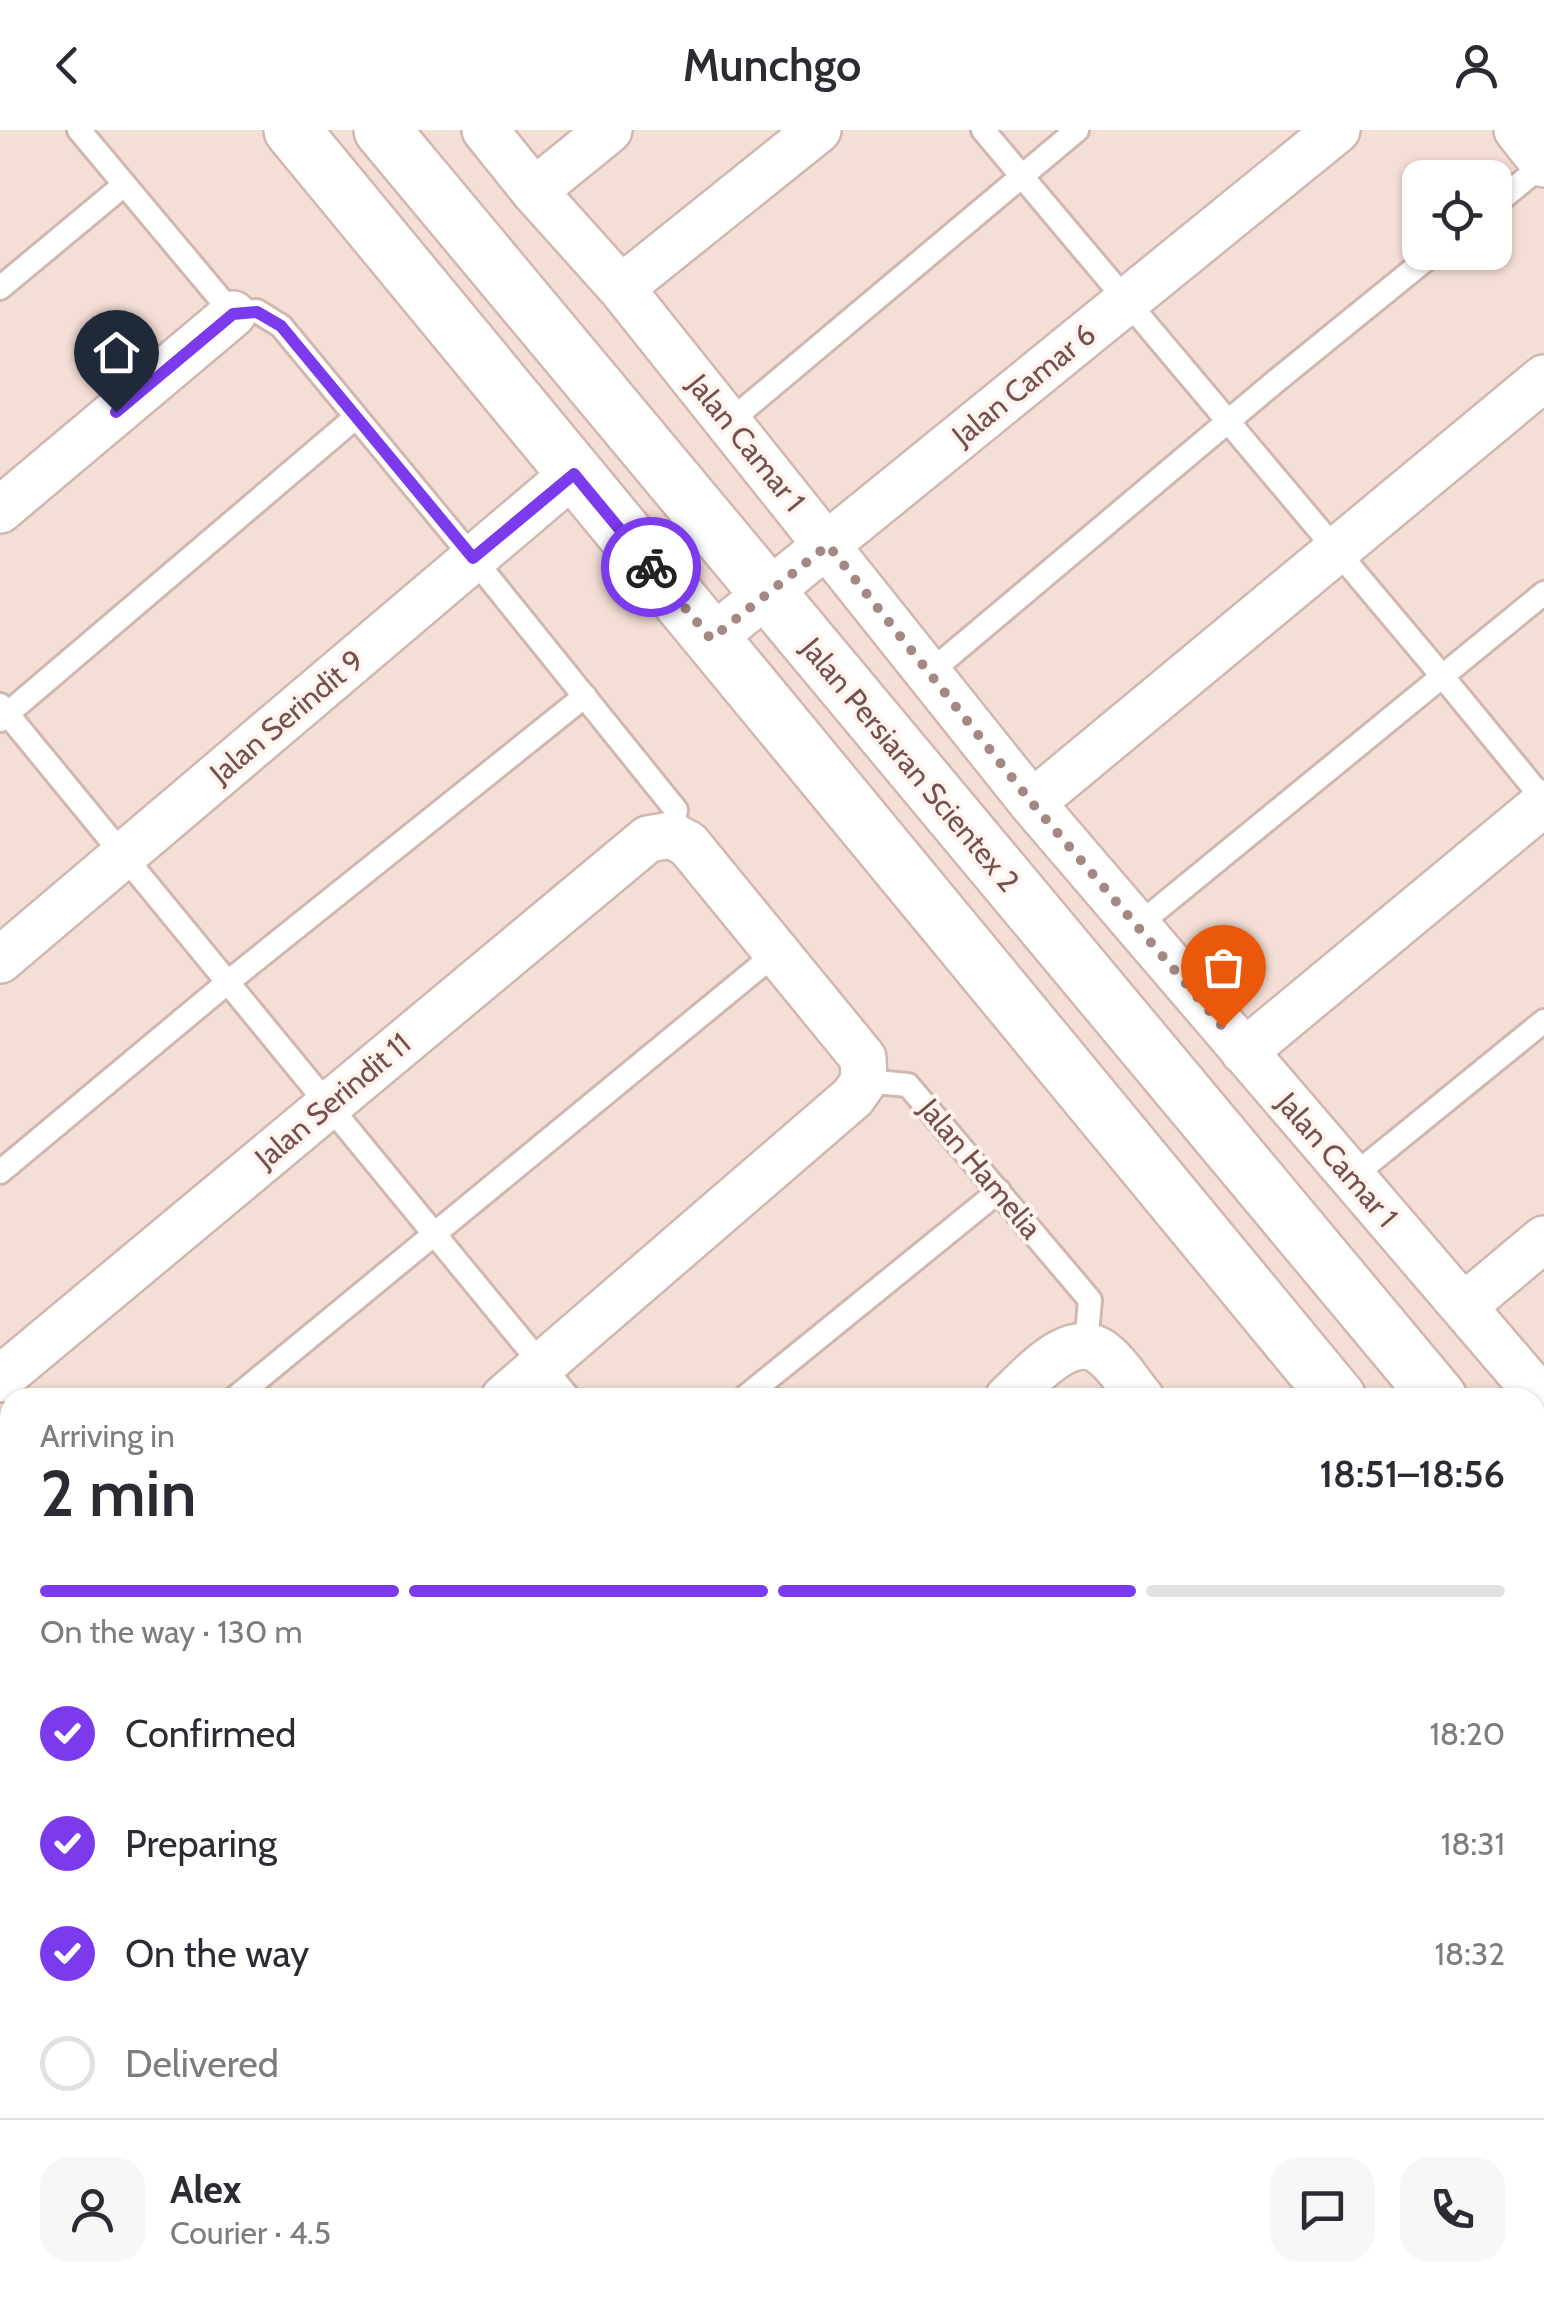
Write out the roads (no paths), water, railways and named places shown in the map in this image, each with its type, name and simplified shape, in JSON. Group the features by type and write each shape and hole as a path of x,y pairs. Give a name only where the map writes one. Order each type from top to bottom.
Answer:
{"street":[{"path":"292,130 1330,1388"},
{"name":"Jalan Persiaran Scientex 2","path":"382,130 1432,1388"},
{"name":"Jalan Camar 1","path":"485,130 621,288 1032,803 1533,1388"},
{"path":"534,191 609,130"},
{"path":"621,288 818,130"},
{"name":"Jalan Camar 6","path":"711,639 1337,130"},
{"path":"1517,130 1544,164"},
{"path":"0,510 233,314"},
{"path":"1032,803 1544,378"},
{"name":"Jalan Serindit 9","path":"0,960 574,474"},
{"path":"1244,1052 1544,801"},
{"path":"556,1382 853,1098 864,1080 863,1058 688,844 671,834"},
{"name":"Jalan Serindit 11","path":"0,1379 648,839 671,834"},
{"path":"1464,1306 1544,1240"},
{"path":"1019,1388 1060,1352 1086,1345 1104,1353 1133,1388"}],"lane":[{"path":"78,130 233,314 257,312 281,326 676,810 671,834"},
{"path":"983,130 1544,801"},
{"path":"729,422 1077,130"},
{"path":"1512,190 1544,164"},
{"path":"0,288 124,185"},
{"path":"929,673 1413,270"},
{"path":"356,417 2,713 124,855 556,1382"},
{"path":"1137,926 1544,594"},
{"path":"0,1172 228,982 585,696"},
{"path":"247,1388 776,953"},
{"path":"1352,1177 1544,1022"},
{"name":"Jalan Hamelia","path":"864,1080 908,1084 999,1190 1090,1300 1086,1345"},
{"path":"756,1388 999,1190"}]}
